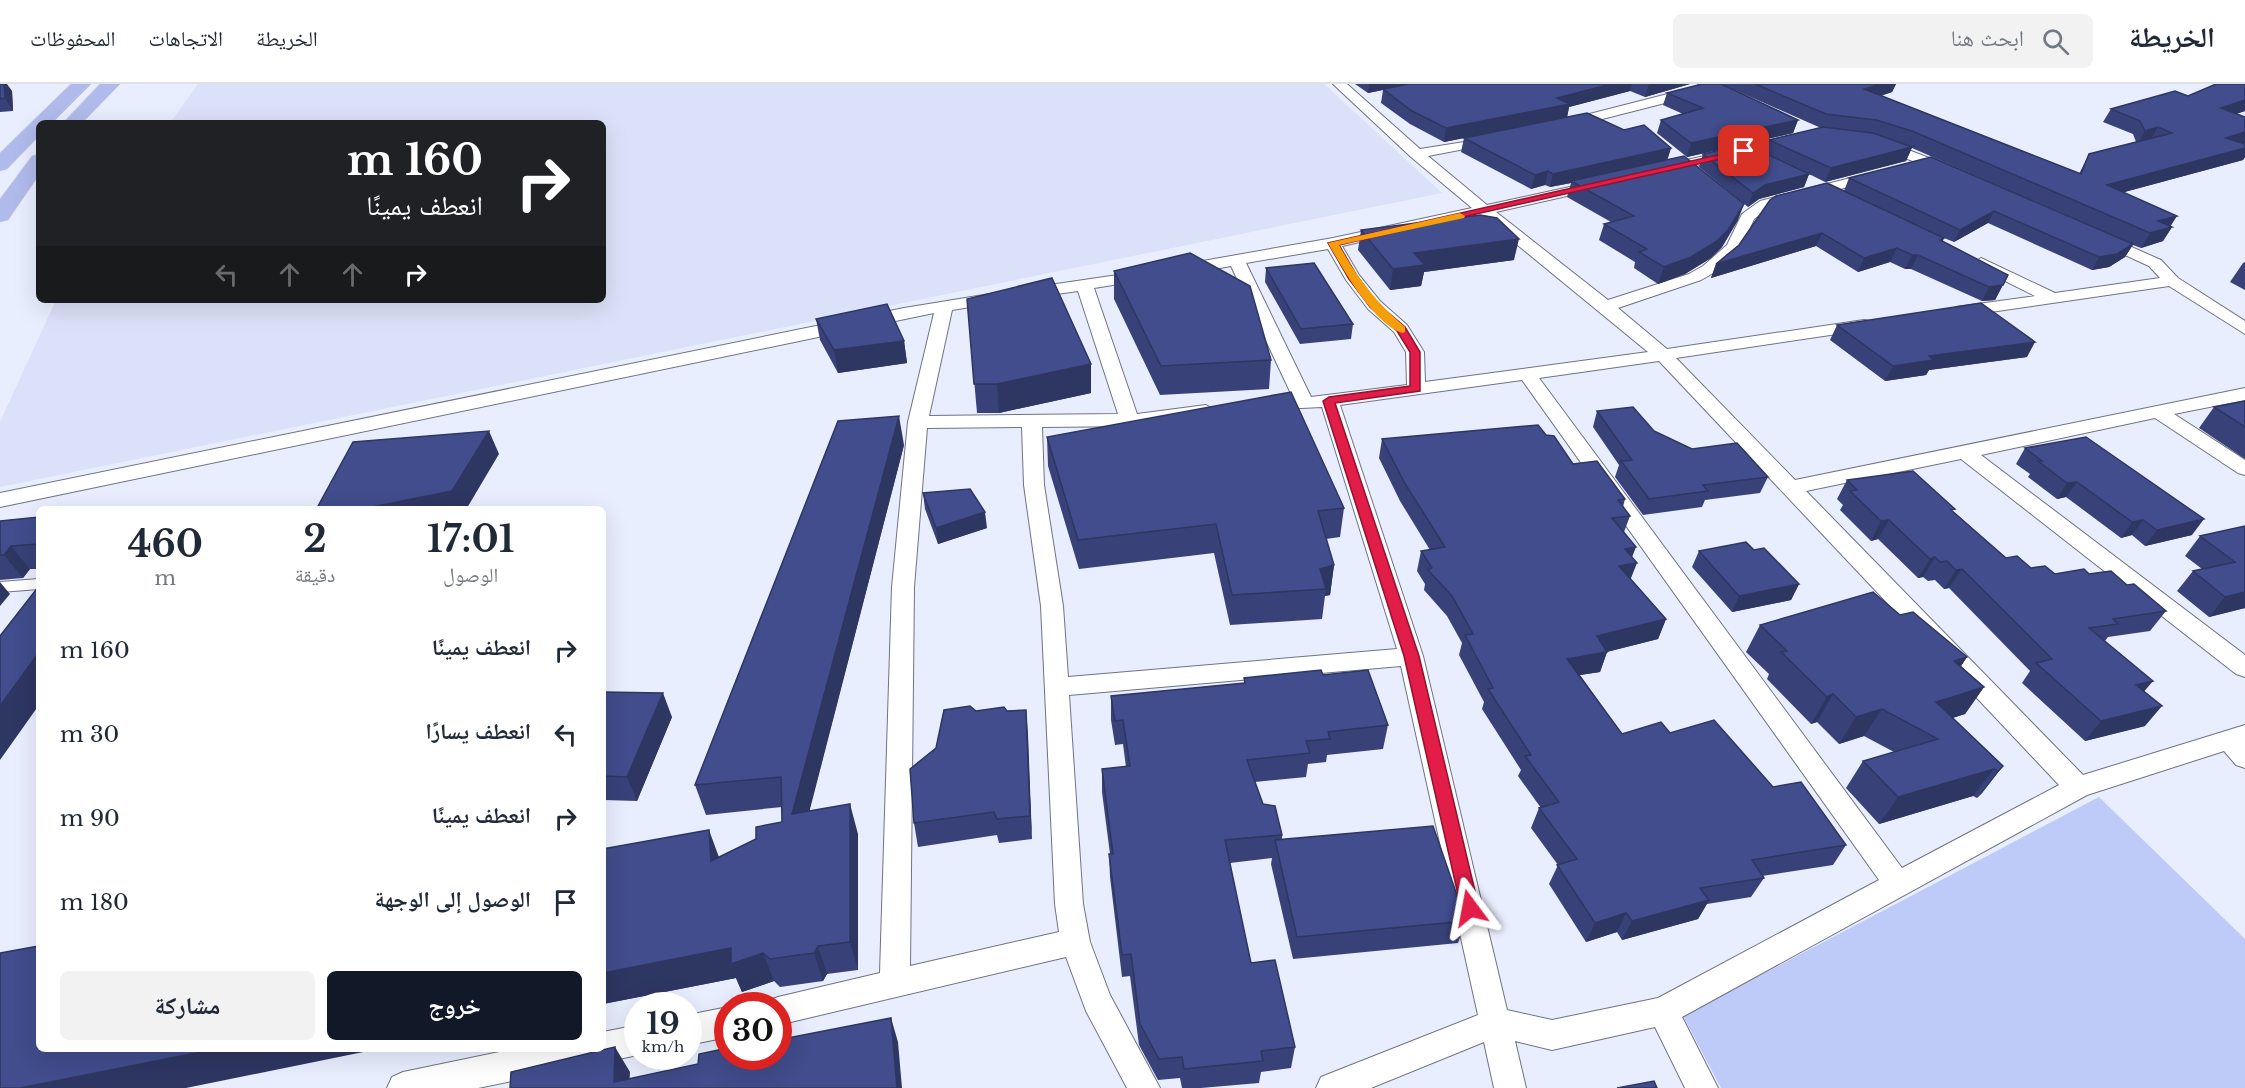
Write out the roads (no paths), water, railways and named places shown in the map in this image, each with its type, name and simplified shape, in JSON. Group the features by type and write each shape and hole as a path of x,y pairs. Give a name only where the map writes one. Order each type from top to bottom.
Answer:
{"main road":[{"path":"44,120 82,84"},
{"path":"74,120 111,84"},
{"path":"0,165 36,128"},
{"path":"0,215 36,164"}],"street":[{"path":"1340,84 1365,100 1416,154 1606,306 1663,355 2078,787"},
{"path":"1553,127 1712,88"},
{"path":"1620,111 1636,125"},
{"path":"1647,173 1809,134 1788,124"},
{"path":"1416,154 1503,137"},
{"path":"1862,138 1969,179"},
{"path":"1666,151 1701,180"},
{"path":"1744,151 1764,161"},
{"path":"1606,306 1695,278 1734,247 1743,214 1765,204 1928,162"},
{"path":"1804,180 1845,199"},
{"path":"0,500 892,315 1084,286 1333,243 1612,181"},
{"path":"2083,230 2155,263 2172,281 2245,329"},
{"path":"1333,243 1352,277 1374,305 1401,329 1415,352 1416,388"},
{"path":"1970,258 2053,298"},
{"path":"1236,260 1317,402 1411,656 1497,1022 1510,1088"},
{"path":"1935,315 2172,281"},
{"path":"1084,286 1129,420"},
{"path":"895,984 903,588 918,422 944,307"},
{"path":"1246,408 1317,402 1526,374 1887,322"},
{"path":"1526,374 1898,884"},
{"path":"1789,488 2245,394"},
{"path":"918,422 1129,420 1222,410"},
{"path":"2158,412 2245,469"},
{"path":"1032,422 1034,485 1052,606 1069,904 1075,942 1097,1001 1144,1088"},
{"path":"1965,452 2245,668"},
{"path":"1057,687 1411,656"},
{"path":"1332,1088 1497,1022 1552,1035 1663,1011 2078,787 2240,744"},
{"path":"792,1008 1075,942"},
{"path":"1663,1011 1702,1088"},
{"path":"606,1046 624,1043"},
{"path":"403,1088 577,1052"}],"lane":[{"path":"0,587 36,584"}]}
